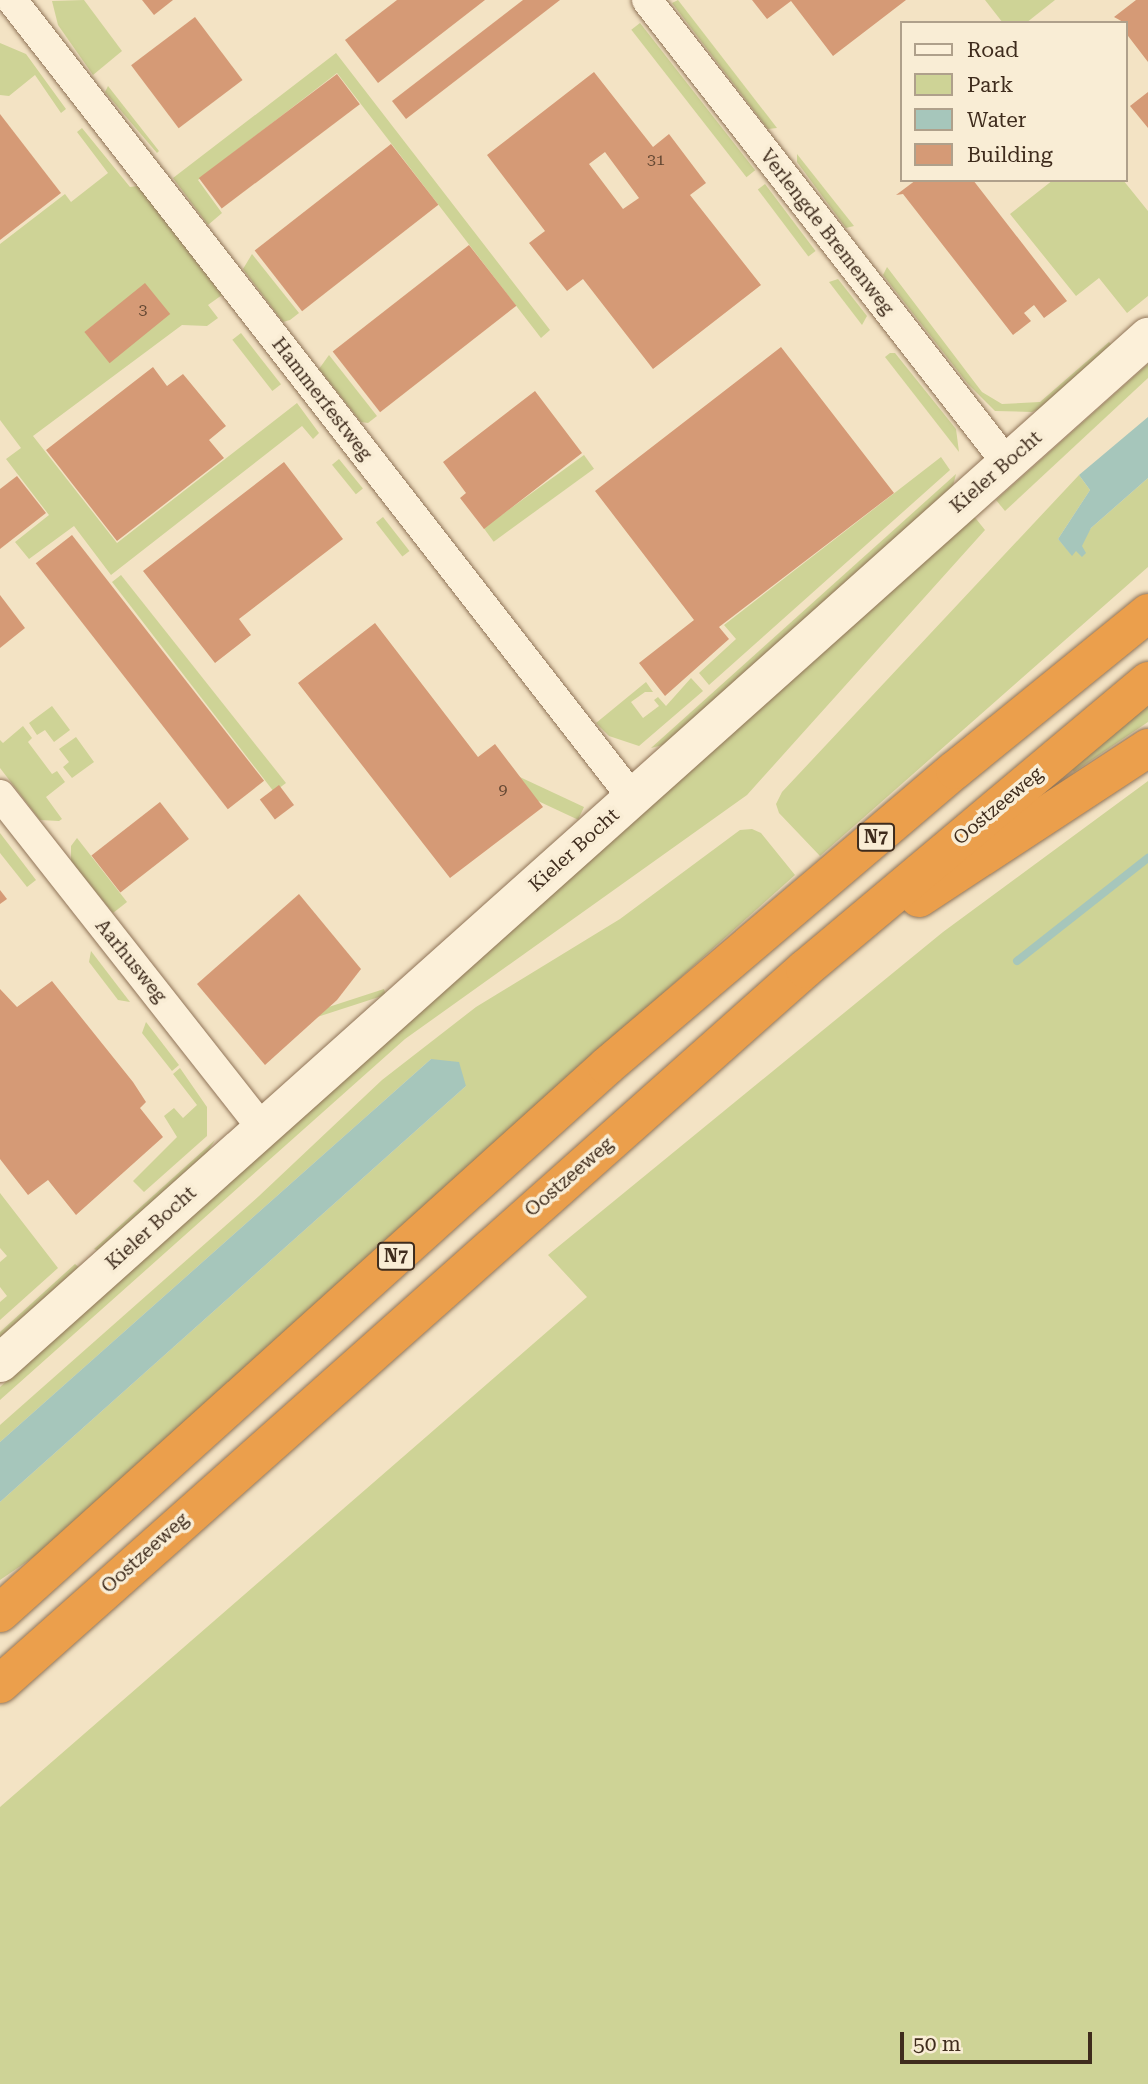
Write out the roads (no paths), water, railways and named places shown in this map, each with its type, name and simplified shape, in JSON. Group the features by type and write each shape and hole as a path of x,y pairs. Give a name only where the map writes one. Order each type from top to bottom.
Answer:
{"highway":[{"name":"N7","path":"0,1613 607,1066 955,770 1148,613"},
{"name":"Oostzeeweg","path":"0,1684 805,969 1148,681"},
{"path":"805,969 1024,832 1148,748"}],"street":[{"name":"Hammerfestweg","path":"12,0 632,797"},
{"name":"Verlengde Bremenweg","path":"647,0 1007,463"},
{"name":"Kieler Bocht","path":"0,1363 1148,337"},
{"name":"Aarhusweg","path":"0,795 262,1128"}],"water":[{"path":"1148,417 1148,478 1091,528 1082,546 1086,553 1082,557 1076,551 1072,556 1058,539 1090,490 1079,475"},
{"path":"431,1059 459,1062 466,1086 0,1502 0,1442"}],"waterway":[{"path":"1017,961 1148,858"}]}
